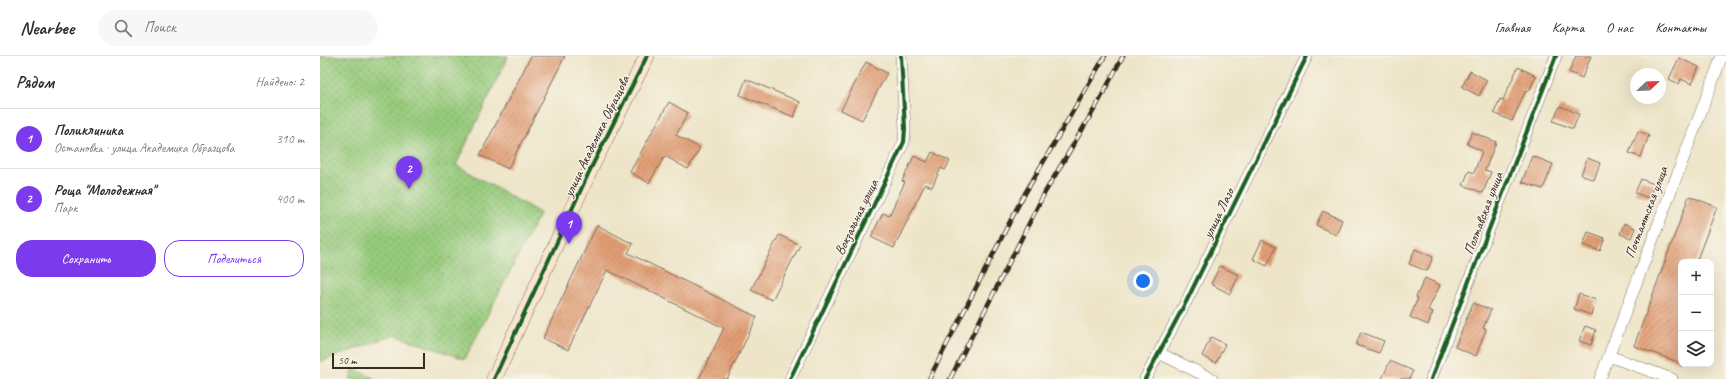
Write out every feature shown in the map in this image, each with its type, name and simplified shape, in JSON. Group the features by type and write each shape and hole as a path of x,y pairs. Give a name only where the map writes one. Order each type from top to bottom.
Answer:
{"street":[{"name":"улица Академика Образцова","path":"494,379 590,170 648,56"},
{"name":"Вокзальная улица","path":"790,379 904,142 905,128 901,56"},
{"name":"улица Лазо","path":"1145,379 1188,300 1307,56"},
{"name":"Полтавская улица","path":"1431,379 1556,56"},
{"name":"Почтамтская улица","path":"1600,379 1636,280 1722,56"},
{"path":"1159,353 1212,379"},
{"path":"1609,356 1672,379"}],"green space":[{"path":"320,56 508,56 456,165 540,213 465,359 394,335 320,362"},
{"path":"355,369 375,379 350,379"}],"building":[{"path":"531,56 565,56 508,169 480,155"},
{"path":"1576,56 1591,56 1582,78 1569,72"},
{"path":"1679,58 1699,67 1692,84 1681,79 1679,84 1669,79"},
{"path":"866,62 887,73 862,120 841,110"},
{"path":"1518,67 1536,76 1529,91 1526,90 1512,121 1494,113 1500,99 1503,100"},
{"path":"1470,71 1487,80 1479,96 1462,87"},
{"path":"746,79 800,102 794,117 740,95"},
{"path":"669,102 688,113 676,135 700,148 688,169 665,156 649,183 630,172"},
{"path":"1560,106 1579,114 1573,129 1553,121"},
{"path":"1638,131 1649,135 1641,157 1629,153"},
{"path":"1472,132 1496,142 1485,170 1491,172 1483,193 1463,185 1469,171 1474,173 1482,151 1467,144"},
{"path":"932,152 950,161 945,170 941,168 932,187 925,184 894,248 871,237 883,213 889,216 905,182 902,181 914,156 927,162"},
{"path":"1532,156 1553,164 1543,189 1522,182"},
{"path":"1587,158 1600,163 1594,180 1581,175"},
{"path":"1641,179 1654,184 1649,198 1635,193"},
{"path":"1689,196 1717,207 1697,259 1678,259 1678,362 1634,346"},
{"path":"1323,211 1342,220 1336,235 1316,225"},
{"path":"1624,223 1635,228 1631,238 1620,234"},
{"path":"597,225 633,244 628,253 757,317 727,379 699,379 724,328 607,270 568,350 543,338"},
{"path":"1588,232 1605,238 1600,251 1583,245"},
{"path":"779,235 800,245 772,300 751,290"},
{"path":"1262,240 1276,247 1267,266 1253,259"},
{"path":"1415,249 1433,257 1427,271 1409,264"},
{"path":"1220,266 1239,275 1230,294 1211,284"},
{"path":"1425,278 1440,285 1428,310 1433,312 1428,325 1410,317 1418,298 1416,297"},
{"path":"1579,294 1596,300 1591,315 1574,309"},
{"path":"1473,303 1491,310 1483,328 1486,329 1476,356 1455,347"},
{"path":"1585,326 1596,330 1591,345 1579,341"},
{"path":"1361,332 1384,341 1379,353 1356,345"},
{"path":"1211,337 1225,344 1216,363 1202,356"},
{"path":"1390,361 1413,371 1409,379 1382,379"}],"railway":[{"path":"929,379 1020,202 1105,56"},
{"path":"950,379 1044,194 1098,103 1123,56"}],"cycle path":[{"path":"494,379 590,170 647,56"},
{"path":"790,379 904,142 905,128 901,56"},
{"path":"1145,379 1187,300 1307,56"},
{"path":"1431,379 1556,56"}],"place":[{"name":"Роща \"Молодежная\"","path":"409,189"},
{"name":"Поликлиника","path":"569,244"}]}
